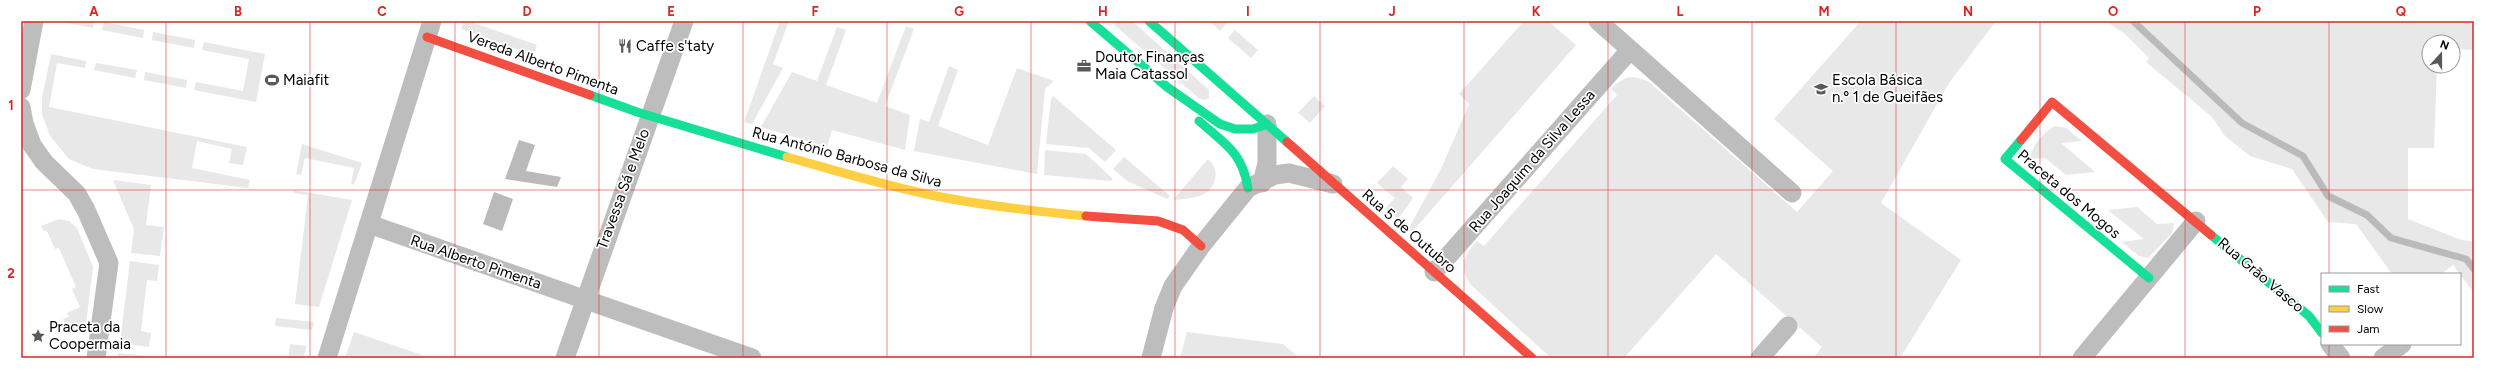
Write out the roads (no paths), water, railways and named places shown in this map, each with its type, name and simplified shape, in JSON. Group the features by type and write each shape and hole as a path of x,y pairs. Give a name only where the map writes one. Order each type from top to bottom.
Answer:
{"street":[{"path":"21,90 34,21"},
{"name":"Travessa Sá e Melo","path":"565,358 584,299 684,21"},
{"path":"1090,21 1167,86 1220,124 1236,130 1253,129 1266,124 1267,163 1255,186 1201,246 1183,270 1168,298 1151,358"},
{"name":"Rua 5 de Outubro","path":"1149,21 1532,358"},
{"path":"1598,21 1792,192"},
{"path":"328,358 429,29"},
{"name":"Vereda Alberto Pimenta","path":"429,29 637,112 650,114"},
{"name":"Rua Joaquim da Silva Lessa","path":"1434,272 1630,50"},
{"path":"1167,86 1198,121 1238,156 1255,186"},
{"name":"Praceta dos Mogos","path":"2149,278 2005,159 2052,102 2196,221"},
{"path":"21,107 24,123 32,145 47,166 77,194 86,210 109,264 96,358"},
{"name":"Rua António Barbosa da Silva","path":"650,114 801,161 926,194 1037,212 1158,221 1183,230 1201,246"},
{"path":"1255,186 1275,176 1296,173 1336,185"},
{"path":"2082,358 2196,221"},
{"name":"Rua Grão Vasco","path":"2196,221 2309,316 2321,332"},
{"name":"Rua Alberto Pimenta","path":"369,224 752,358"},
{"path":"1760,358 1788,326"},
{"path":"2331,345 2341,358"},
{"path":"2382,358 2401,345"}],"waterway":[{"path":"2133,21 2242,123 2303,156 2328,196 2367,215 2391,238 2466,259 2474,269"}],"place":[{"name":"Caffe s'taty","path":"625,46"},
{"name":"Doutor Finanças Maia Catassol","path":"1084,66"},
{"name":"Maiafit","path":"272,80"},
{"name":"Escola Básica n.º 1 de Gueifães","path":"1821,89"},
{"name":"Praceta da Coopermaia","path":"38,336"}]}
